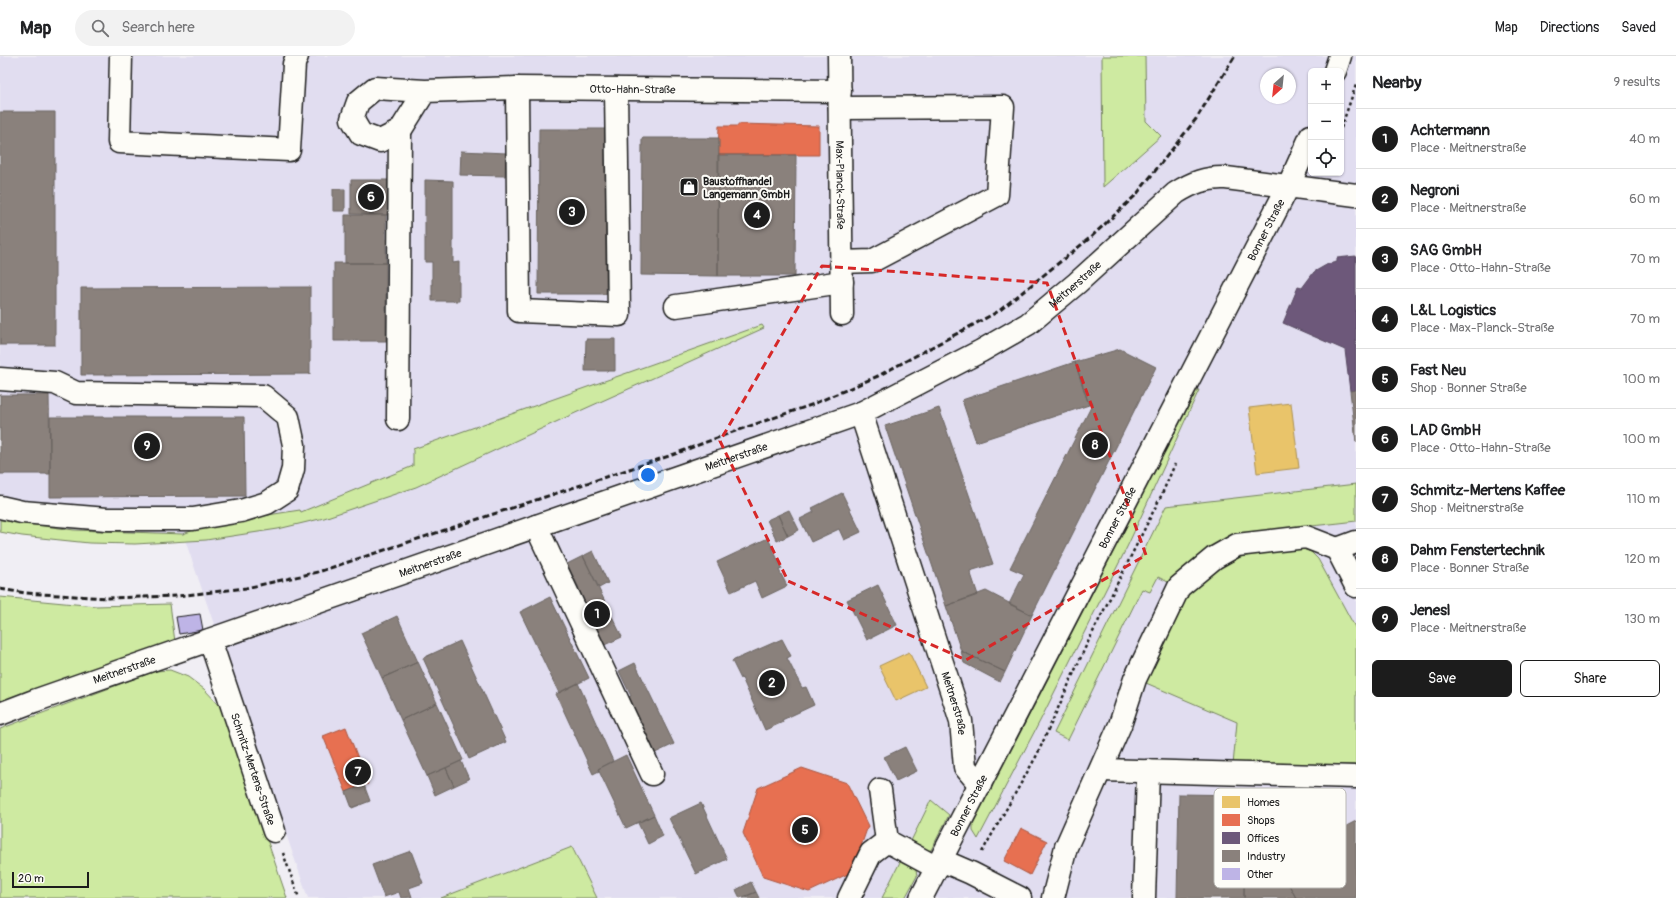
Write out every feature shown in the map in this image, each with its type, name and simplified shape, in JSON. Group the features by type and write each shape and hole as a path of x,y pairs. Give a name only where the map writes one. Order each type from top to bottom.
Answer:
{"street":[{"path":"121,56 120,142 289,150 294,64 297,56"},
{"name":"Max-Planck-Straße","path":"839,56 842,314"},
{"path":"1337,68 1340,56"},
{"name":"Otto-Hahn-Straße","path":"400,131 380,141 361,134 352,119 358,102 374,88 425,91 517,88 616,89 1003,107 997,195 872,261 841,272"},
{"path":"517,88 519,311 619,316 616,89"},
{"path":"398,419 400,131 425,91"},
{"name":"Bonner Straße","path":"921,898 1288,187 1309,140"},
{"name":"Meitnerstraße","path":"0,714 861,414 981,351 1028,324 1077,283 1176,193 1193,183 1208,179 1221,178 1356,195"},
{"path":"676,306 841,272"},
{"path":"0,379 55,383 76,393 263,396 288,417 294,445 293,469 287,490 267,503 241,511 192,519 107,519 22,512 0,507"},
{"name":"Meitnerstraße","path":"861,414 961,721 965,767 980,785"},
{"path":"536,526 652,774"},
{"path":"1053,898 1066,847 1120,725 1136,679 1179,587 1214,558 1237,545 1306,537 1346,545 1356,586"},
{"name":"Schmitz-Mertens-Straße","path":"210,640 274,831"},
{"path":"1101,770 1356,777"},
{"path":"1144,898 1148,771"},
{"path":"880,790 887,841"},
{"path":"887,841 939,864 971,873 1020,898"},
{"path":"849,898 871,853 887,841"}],"path":[{"path":"1344,119 1356,84"},
{"path":"971,873 1037,754 1086,648 1161,496 1175,463"},
{"name":"Schmitz-Mertens-Straße","path":"274,831 287,862 299,898"}],"highlighted area":[{"path":"822,266 1047,283 1146,555 966,660 788,581 720,441"}],"shaded area":[{"path":"0,56 1356,56 1356,898 597,898 572,847 441,898 308,898 183,534 74,530 0,520"}],"green space":[{"path":"1102,56 1145,56 1146,121 1161,136 1103,187"},
{"path":"762,325 764,328 416,487 324,518 278,529 206,540 135,544 89,543 22,536 0,532 0,520 74,530 183,534 210,524 300,510 301,512 413,466 413,449"},
{"path":"1197,390 1199,390 1128,545 1040,721 978,839 973,831 973,824"},
{"path":"1356,484 1356,521 1275,531 1234,540 1215,547 1200,555 1188,565 1172,584 1158,577 1150,592 1142,589 1068,740 1054,733 1166,506"},
{"path":"1303,549 1311,552 1318,559 1356,629 1356,765 1233,765 1237,722 1146,683 1188,593 1226,562 1265,552"},
{"path":"0,597 96,606 170,604 175,642 0,707"},
{"path":"170,670 188,677 204,689 222,708 287,898 0,898 0,729 155,671"},
{"path":"931,800 949,815 931,850 925,851 921,846 911,841"},
{"path":"572,847 597,898 441,898"},
{"path":"900,862 916,870 917,876 905,898 882,898"}],"building: Homes":[{"path":"1291,403 1299,468 1257,473 1249,408"},
{"path":"909,652 926,687 896,701 879,666"}],"building: Shops":[{"path":"738,124 819,126 819,155 718,155 719,126 738,126"},
{"path":"346,727 368,784 346,792 323,736"},
{"path":"802,768 847,783 868,826 852,872 809,892 763,877 743,833 758,788"},
{"path":"1021,828 1047,841 1030,875 1004,861"}],"building: Offices":[{"path":"1356,256 1356,390 1350,391 1345,350 1283,323 1298,287 1302,288 1314,272 1328,264 1337,262 1337,258"}],"building: Industry":[{"path":"0,112 55,112 55,345 0,345"},
{"path":"539,129 606,129 606,294 538,294"},
{"path":"642,138 719,138 718,276 641,275"},
{"path":"461,151 506,153 505,176 460,175"},
{"path":"718,155 796,155 795,276 718,276"},
{"path":"351,180 392,180 391,215 351,214"},
{"path":"425,180 453,181 453,263 459,262 459,301 432,301 432,262 425,262"},
{"path":"333,189 345,189 345,211 333,211"},
{"path":"345,215 386,215 386,263 345,263"},
{"path":"334,263 386,263 386,341 334,341"},
{"path":"310,287 310,374 81,375 81,288"},
{"path":"586,339 615,339 615,371 585,371"},
{"path":"1120,349 1156,367 1032,615 1009,604 1024,574 1010,568 1093,403 1089,405 1075,362"},
{"path":"1075,362 1089,405 976,442 962,400"},
{"path":"1356,390 1356,442 1350,391"},
{"path":"0,395 49,395 50,474 0,474"},
{"path":"939,408 993,564 970,571 978,595 946,606 885,426"},
{"path":"50,417 244,417 245,496 50,497"},
{"path":"842,493 861,532 844,540 839,529 811,542 800,519 814,512 812,508"},
{"path":"789,510 799,530 788,536 778,515"},
{"path":"778,515 788,536 777,541 767,520"},
{"path":"768,538 782,569 779,570 787,586 762,598 755,581 731,592 717,562"},
{"path":"593,551 608,583 599,588 583,556"},
{"path":"583,556 622,637 600,647 573,591 579,588 567,564"},
{"path":"878,585 897,625 867,640 847,600"},
{"path":"986,591 1032,615 1005,672 961,651 946,606"},
{"path":"550,597 589,678 559,693 520,612"},
{"path":"397,616 418,662 382,678 361,633"},
{"path":"782,639 791,656 787,658 802,688 806,687 814,705 765,730 742,678 741,679 732,661"},
{"path":"460,641 506,742 469,759 423,658"},
{"path":"961,651 1005,672 1000,682 964,663"},
{"path":"418,662 437,703 401,720 382,678"},
{"path":"635,663 674,744 651,755 624,699 631,696 619,671"},
{"path":"578,683 613,761 598,769 599,771 593,774 556,694"},
{"path":"437,703 463,760 427,776 401,720"},
{"path":"905,747 917,771 896,781 884,757"},
{"path":"626,755 654,815 626,828 598,769"},
{"path":"461,761 469,779 454,786 446,768"},
{"path":"446,768 454,786 435,795 427,776"},
{"path":"364,785 370,801 352,808 346,792"},
{"path":"1179,794 1214,795 1214,888 1244,888 1244,898 1177,898"},
{"path":"701,803 727,859 696,874 669,818"},
{"path":"654,815 663,836 648,844 638,823"},
{"path":"1356,821 1356,898 1296,898 1291,888 1346,888 1346,826"},
{"path":"411,851 423,883 409,888 412,897 401,898 399,892 384,897 372,865"},
{"path":"751,882 756,892 740,898 736,890"},
{"path":"1244,888 1291,888 1296,898 1244,898"},
{"path":"756,892 759,898 743,898"}],"building: Other":[{"path":"200,614 203,630 179,634 176,617"}],"railway":[{"path":"0,589 25,593 108,598 178,596 246,588 318,572 672,455 811,405 878,376 999,311 1091,237 1136,195 1196,119 1235,56"}],"place":[{"name":"Baustoffhandel Langemann GmbH","path":"689,187"},
{"name":"LAD GmbH","path":"371,197"},
{"name":"SAG GmbH","path":"572,212"},
{"name":"L&L Logistics","path":"757,215"},
{"name":"Dahm Fenstertechnik","path":"1095,445"},
{"name":"Jenesl","path":"147,446"},
{"name":"Achtermann","path":"597,614"},
{"name":"Negroni","path":"772,683"},
{"name":"Schmitz-Mertens Kaffee","path":"358,772"},
{"name":"Fast Neu","path":"805,830"}]}
